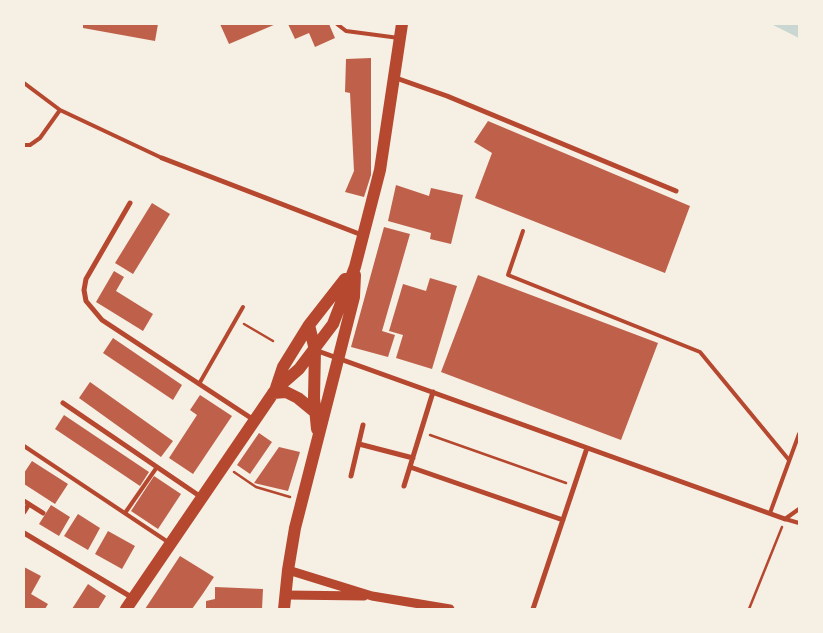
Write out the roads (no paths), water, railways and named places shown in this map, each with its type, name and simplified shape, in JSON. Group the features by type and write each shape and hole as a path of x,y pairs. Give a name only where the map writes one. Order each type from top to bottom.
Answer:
{"main road":[{"path":"126,609 254,420 275,391 315,350 332,324 355,267 380,170 402,24"},
{"path":"275,391 283,368 309,325 355,267"},
{"path":"284,609 288,570 301,500 354,297 355,267"},
{"path":"309,325 315,350 314,412 318,436"},
{"path":"275,391 286,392 298,398 314,412"}],"street":[{"path":"395,78 484,110 676,191"},
{"path":"162,158 364,236"},
{"path":"130,203 86,279 84,290 86,301 102,320 254,420"},
{"path":"315,350 785,519"},
{"path":"404,486 434,392"},
{"path":"63,403 201,497"},
{"path":"350,476 363,426"},
{"path":"359,444 413,458"},
{"path":"533,609 587,448"},
{"path":"410,467 563,520"},
{"path":"24,512 26,503 43,513"},
{"path":"24,532 133,598"},
{"path":"288,570 372,596 450,609"},
{"path":"286,595 372,596"}],"lane":[{"path":"337,24 346,30 401,38"},
{"path":"24,83 60,110 162,158"},
{"path":"24,145 30,145 40,138 60,110"},
{"path":"524,231 508,275 700,352 789,460"},
{"path":"200,384 243,307"},
{"path":"770,513 799,434"},
{"path":"24,446 171,544"},
{"path":"125,513 157,467"},
{"path":"785,519 799,509"},
{"path":"785,519 799,523"}]}
